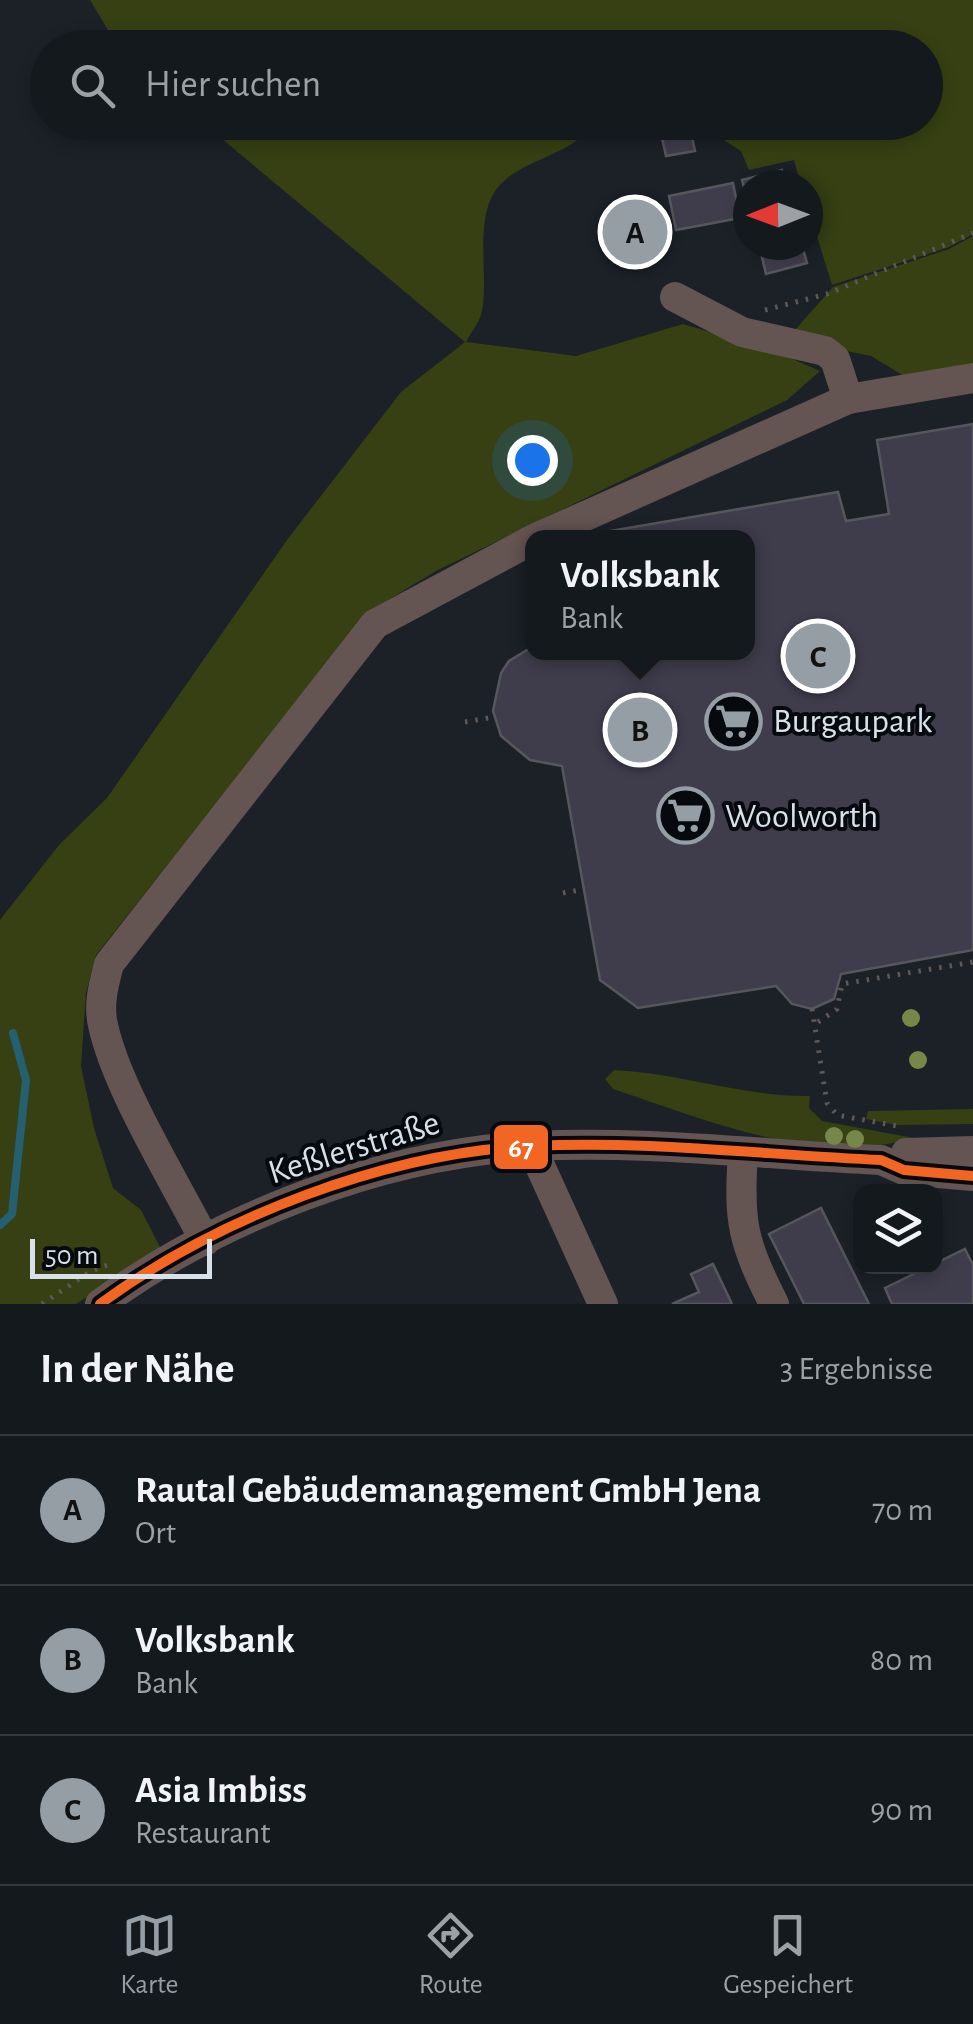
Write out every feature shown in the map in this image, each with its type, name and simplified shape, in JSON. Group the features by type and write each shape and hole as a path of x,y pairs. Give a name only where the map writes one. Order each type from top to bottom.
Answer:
{"street":[{"path":"675,297 742,332 825,351 835,359 848,399"},
{"path":"554,530 848,399 973,378"},
{"path":"205,1241 120,1072 102,1024 101,995 108,964 375,624 525,544"},
{"path":"531,1146 568,1235 604,1304"},
{"name":"Keßlerstraße","path":"100,1304 205,1241 298,1200 395,1166 531,1146 743,1152 892,1162 904,1170 973,1176"},
{"path":"743,1152 741,1210 746,1248 774,1304"},
{"name":"Keßlerstraße","path":"892,1162 904,1153 973,1152"}],"path":[{"path":"742,332 764,310 827,294 973,233"},
{"path":"464,722 494,716"},
{"path":"563,893 585,889"},
{"path":"816,1022 837,1009 842,984 973,962"},
{"path":"812,1009 827,1103 837,1115 911,1128"}],"green space":[{"path":"90,0 973,0 973,234 949,247 832,285 823,256 823,170 797,170 794,160 749,170 741,151 724,140 943,140 943,30 108,30"},
{"path":"223,140 577,140 516,172 494,193 483,237 481,315 466,342 576,356 683,324 774,351 820,371 787,400 436,571 368,612 96,955 86,993 81,1066 94,1128 113,1188 141,1210 161,1249 76,1304 0,1304 0,920 59,845 107,798 287,540 401,392 465,342"},
{"path":"973,236 973,365 904,376 871,356 787,339 833,287 949,249"},
{"path":"614,1070 761,1093 810,1096 809,1108 822,1121 914,1138 838,1147 762,1136 613,1089 605,1079"},
{"path":"973,1109 973,1124 897,1125 866,1119 868,1111"}],"building":[{"path":"662,140 693,140 695,151 666,156"},
{"path":"733,183 733,219 676,230 669,196"},
{"path":"656,208 663,246 614,256 606,218"},
{"path":"763,260 806,260 807,263 766,274"},
{"name":"Burgaupark","path":"973,424 973,950 841,974 834,999 812,1009 792,1004 776,986 638,1008 600,980 562,766 530,760 501,736 493,711 501,673 509,661 525,651 525,660 755,660 755,530 616,530 838,492 846,521 889,514 877,440"},
{"path":"821,1208 869,1304 804,1304 769,1234"},
{"path":"965,1249 973,1265 973,1304 892,1304 885,1288 914,1274 943,1274 943,1260"},
{"path":"713,1264 732,1304 672,1304 699,1292 691,1274"}],"waterway":[{"path":"0,1225 12,1214 26,1080 13,1033"}],"transit line":[{"name":"67","path":"100,1304 196,1244 305,1195 361,1176 475,1151 531,1146 662,1146 881,1160 904,1170 973,1176"}],"place":[{"name":"Rautal Gebäudemanagement GmbH Jena","path":"635,232"},
{"name":"Asia Imbiss","path":"818,656"},
{"name":"Burgaupark","path":"734,721"},
{"name":"Volksbank","path":"640,730"},
{"name":"Woolworth","path":"686,816"}]}
